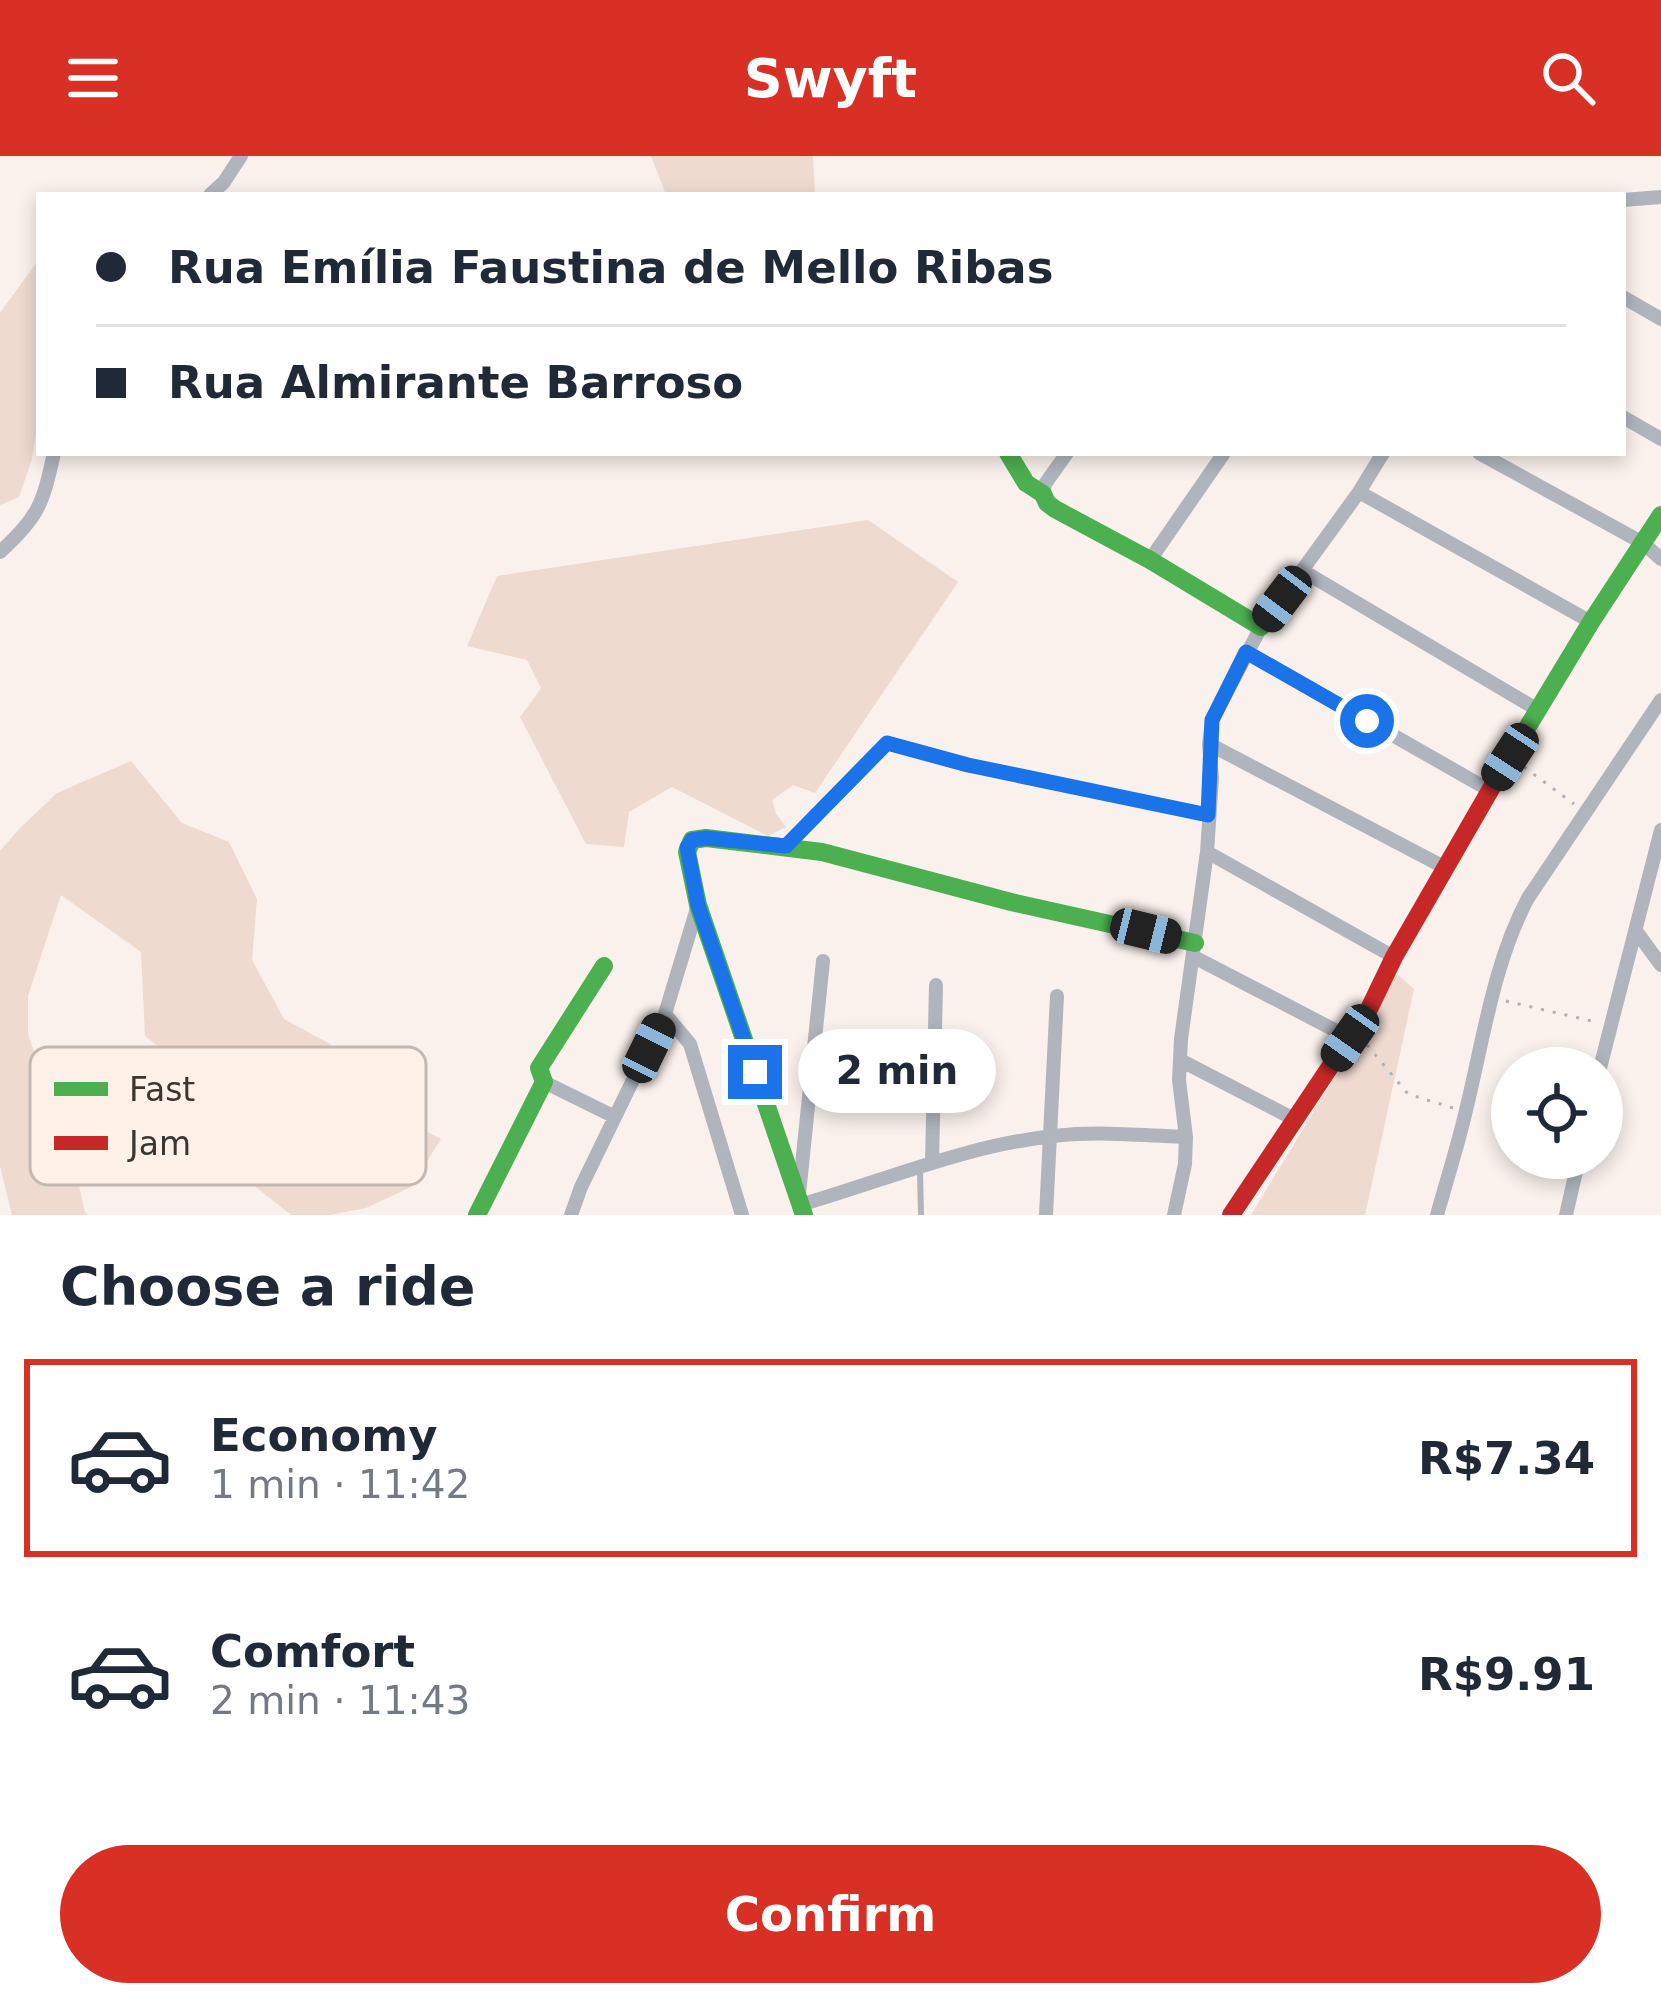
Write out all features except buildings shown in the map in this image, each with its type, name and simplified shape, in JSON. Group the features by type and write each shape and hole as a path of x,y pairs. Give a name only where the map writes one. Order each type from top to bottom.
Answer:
{"street":[{"path":"213,192 241,156"},
{"path":"1626,200 1661,197"},
{"path":"1626,299 1661,319"},
{"path":"1626,419 1661,439"},
{"path":"0,552 38,512 53,456"},
{"path":"1010,456 1024,484 1043,494 1055,509 1261,627"},
{"path":"1043,494 1065,456"},
{"path":"1150,560 1222,456"},
{"path":"1174,1215 1185,1164 1180,1060 1207,852 1214,711 1261,627 1381,456"},
{"path":"1484,456 1643,543 1661,559"},
{"path":"1359,492 1591,622"},
{"path":"1231,1215 1352,1034 1489,790 1661,515"},
{"path":"1303,571 1538,710"},
{"path":"1246,652 1489,790"},
{"path":"1437,1215 1517,918 1661,700"},
{"path":"786,846 887,743 968,765 1208,815"},
{"path":"1209,744 1444,867"},
{"path":"1605,1047 1661,830"},
{"path":"802,1208 698,905 687,852 696,838 786,846 845,858 1195,950 1352,1034"},
{"path":"1207,852 1394,957"},
{"path":"571,1215 665,1014 698,905"},
{"path":"1636,931 1661,965"},
{"path":"802,1208 823,961"},
{"path":"604,967 539,1068 544,1082 615,1117"},
{"path":"926,1165 936,985"},
{"path":"1046,1215 1057,997"},
{"path":"665,1014 689,1044 742,1215"},
{"path":"1180,1060 1294,1119"},
{"path":"478,1215 544,1082"},
{"path":"802,1208 926,1165 1051,1136 1186,1137"},
{"path":"1566,1215 1574,1179"}],"lane":[{"path":"922,1215 926,1165"}],"path":[{"path":"1510,757 1586,812"},
{"path":"1492,998 1610,1025"},
{"path":"1352,1034 1408,1094 1466,1112"}],"shaded area":[{"path":"651,156 813,156 815,192 665,192"},
{"path":"36,263 32,459 19,497 0,505 0,313"},
{"path":"868,520 958,582 815,793 793,785 772,800 786,827 768,836 672,787 629,812 624,847 586,844 520,717 541,688 527,660 467,646 497,576"},
{"path":"131,761 182,823 229,842 257,899 252,960 284,1019 332,1047 159,1047 145,1036 141,952 61,895 28,996 32,1047 30,1185 79,1185 88,1215 12,1215 0,1166 0,851 57,793"},
{"path":"1397,974 1414,989 1365,1215 1251,1215"},
{"path":"426,1131 441,1139 426,1163"},
{"path":"253,1185 412,1185 366,1208 330,1215 291,1215"}],"traffic: fast":[{"path":"1010,456 1026,483 1055,509 1261,627"},
{"path":"1507,761 1661,515"},
{"path":"804,1215 698,905 687,852 692,840 822,852 1011,902 1195,943"},
{"path":"477,1215 544,1082 539,1068 604,966"}],"traffic: jam":[{"path":"1231,1215 1370,1007 1507,761"}],"route":[{"path":"755,1072 698,905 687,847 692,840 786,846 887,743 968,765 1208,815 1209,732 1214,711 1246,652 1367,721"}]}
